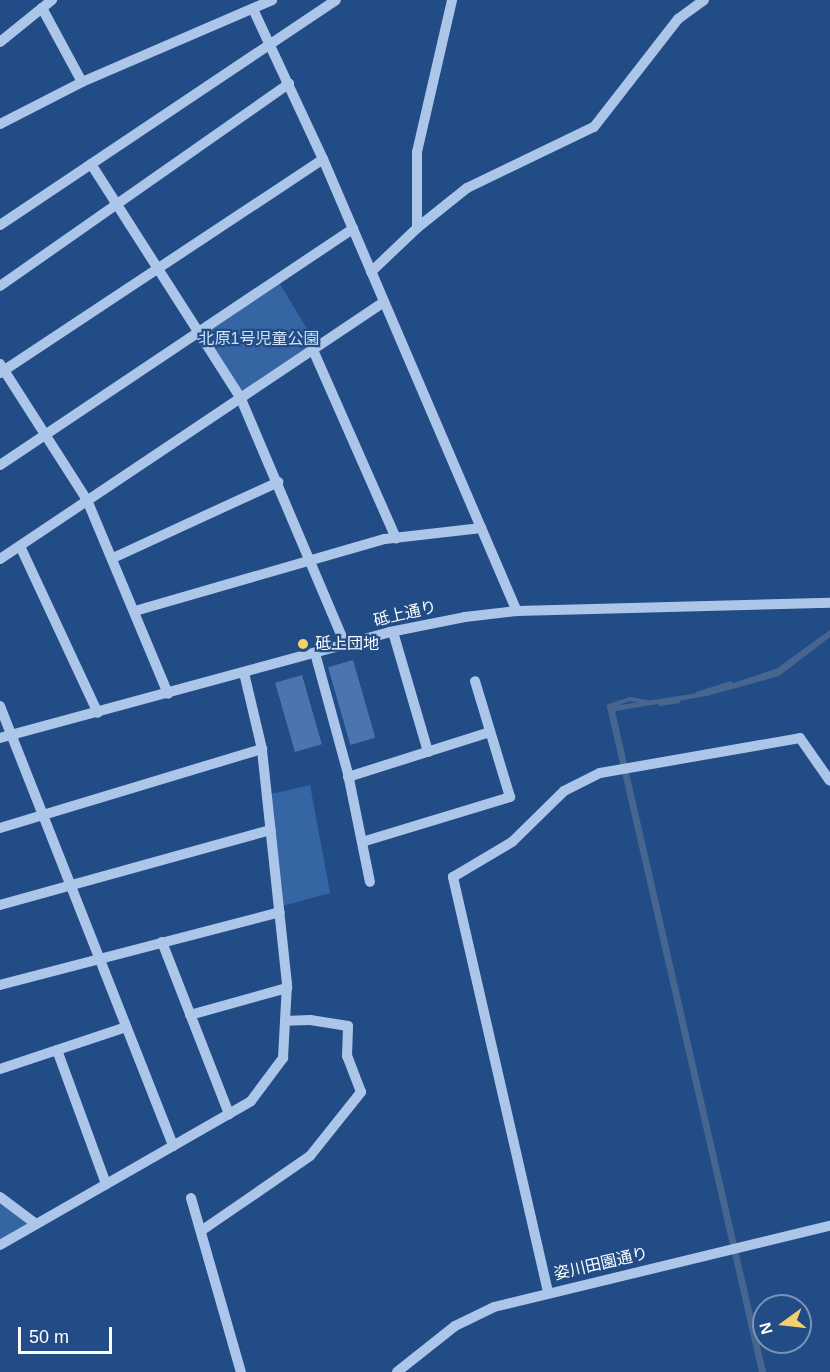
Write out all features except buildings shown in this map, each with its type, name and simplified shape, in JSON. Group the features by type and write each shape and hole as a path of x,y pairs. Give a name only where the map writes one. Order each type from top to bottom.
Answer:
{"street":[{"path":"0,42 52,0"},
{"path":"0,124 82,82 272,0"},
{"path":"0,225 336,0"},
{"path":"417,228 417,152 452,0"},
{"path":"371,272 417,228 467,188 594,127 678,19 704,0"},
{"path":"42,8 82,82"},
{"path":"253,9 271,43 323,159 517,610"},
{"path":"0,286 289,84"},
{"path":"168,694 87,500 1,369 323,159"},
{"path":"91,164 200,331 241,399 345,644"},
{"path":"0,465 353,229"},
{"path":"0,559 384,302"},
{"path":"313,350 396,538"},
{"path":"113,558 278,482"},
{"path":"135,611 396,538 481,528"},
{"path":"20,546 98,712"},
{"name":"砥上通り","path":"0,738 393,632 517,610 830,603"},
{"path":"393,632 428,752"},
{"path":"315,653 348,777 370,882"},
{"path":"0,1245 251,1101 283,1059 287,988 280,912 262,749 244,673"},
{"path":"362,842 510,798 475,681"},
{"path":"0,706 173,1146"},
{"path":"348,777 490,732"},
{"path":"548,1292 453,877 512,842 564,791 600,773 800,738 830,781"},
{"path":"0,828 43,817 262,749"},
{"path":"0,905 271,830"},
{"path":"0,985 280,912"},
{"path":"162,942 229,1114"},
{"path":"190,1015 287,988"},
{"path":"201,1231 310,1156 361,1092 347,1056 348,1026 310,1020 285,1021"},
{"path":"0,1069 126,1027"},
{"path":"57,1050 106,1184"},
{"path":"0,1197 36,1224"},
{"path":"191,1198 241,1372"},
{"name":"姿川田園通り","path":"397,1372 455,1326 494,1307 548,1292 830,1226"}],"green space":[{"name":"北原1号児童公園","path":"277,279 318,347 238,395 197,327"},
{"path":"310,785 330,893 279,907 267,795"},
{"path":"0,1197 36,1224 0,1245"}],"shaded area":[{"path":"830,630 830,637 779,676 707,696 615,711 752,1311 752,1341 607,707 705,692 776,669"},
{"path":"755,1354 762,1354 766,1372 759,1372"}],"waterway":[{"path":"697,694 730,683"},
{"path":"610,710 609,706 630,699 647,702"},
{"path":"660,704 679,701"}],"place":[{"name":"砥上団地","path":"303,644"}]}
